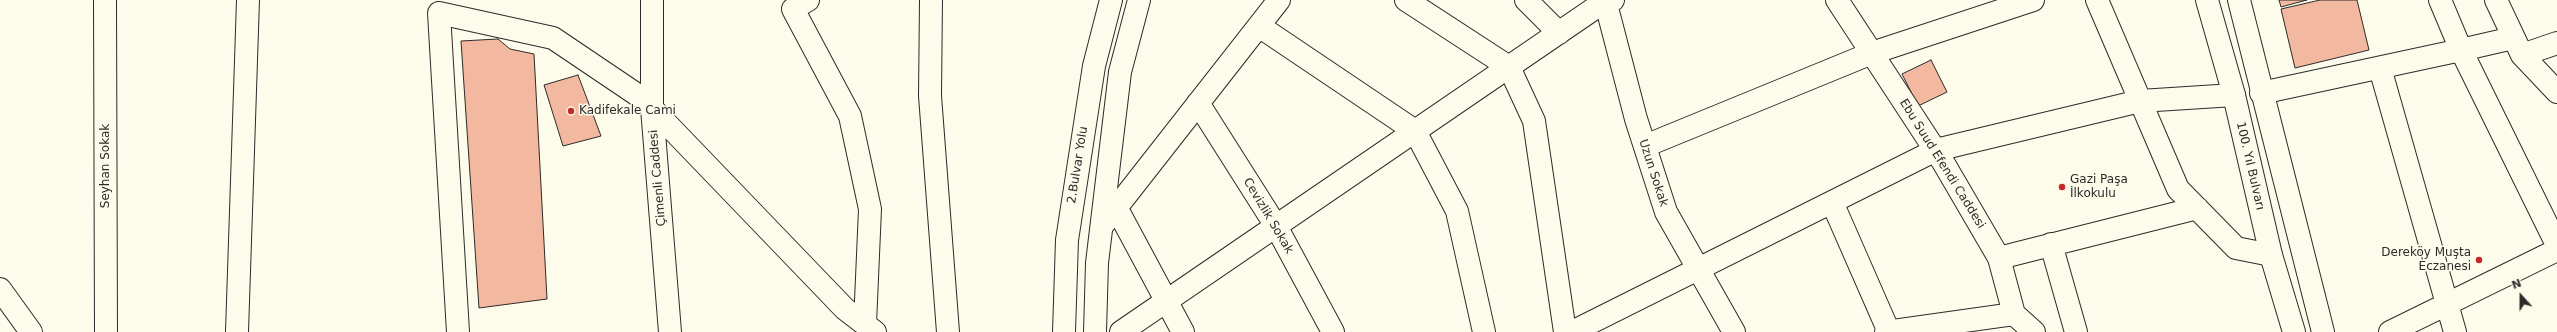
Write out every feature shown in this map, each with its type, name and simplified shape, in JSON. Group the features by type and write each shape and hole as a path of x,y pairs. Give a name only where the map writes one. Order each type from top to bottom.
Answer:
{"street":[{"name":"Seyhan Sokak","path":"105,0 106,332"},
{"path":"237,332 248,0"},
{"name":"Çimenli Caddesi","path":"652,0 652,108 670,332"},
{"path":"808,0 793,9 850,116 870,209 870,328"},
{"path":"931,0 930,96 948,332"},
{"name":"2.Bulvar Yolu","path":"1064,332 1067,240 1094,66 1111,0"},
{"path":"1095,332 1102,226 1120,72 1139,0"},
{"path":"1102,226 1279,0"},
{"path":"1406,0 1508,67 1534,121 1565,332"},
{"path":"1526,0 1559,33"},
{"name":"Ebu Suud Efendi Caddesi","path":"1837,0 1936,150 1999,258 2014,314"},
{"path":"1644,146 1872,53 2033,0"},
{"path":"2097,0 2178,189 2236,248 2271,255"},
{"name":"100. Yıl Bulvarı","path":"2207,0 2234,95 2271,255 2294,332"},
{"path":"2239,0 2261,93 2323,332"},
{"path":"2440,0 2461,50 2557,245"},
{"path":"2496,0 2518,47 2557,92"},
{"path":"1121,332 1508,67 1608,1"},
{"name":"Uzun Sokak","path":"1608,1 1644,146 1666,212 1734,332"},
{"path":"458,332 439,7 553,38 642,98 845,309 870,328"},
{"path":"1259,26 1415,131 1457,211 1484,332"},
{"path":"2261,93 2461,50 2557,43"},
{"path":"2380,68 2446,306 2455,332"},
{"path":"1572,332 1936,150 2140,101 2234,95"},
{"name":"Cevizlik Sokak","path":"1198,103 1276,226 1333,332"},
{"path":"1832,202 1888,332 2014,314 2034,332"},
{"path":"1116,207 1183,332"},
{"path":"1999,258 2197,208"},
{"path":"2051,244 2076,332"},
{"path":"2390,332 2446,306 2557,250"},
{"path":"0,289 31,332"}],"building":[{"path":"2279,0 2307,0 2281,7"},
{"path":"2320,0 2357,0 2369,50 2295,68 2281,9"},
{"path":"498,39 510,49 534,54 547,299 479,308 461,41"},
{"path":"1931,60 1947,92 1918,106 1902,74"},
{"name":"Kadifekale Cami","path":"578,75 601,136 563,146 544,85"}],"place":[{"name":"Kadifekale Cami","path":"571,111"},
{"name":"Gazi Paşa İlkokulu","path":"2062,187"},
{"name":"Dereköy Muşta Eczanesi","path":"2479,260"}]}
